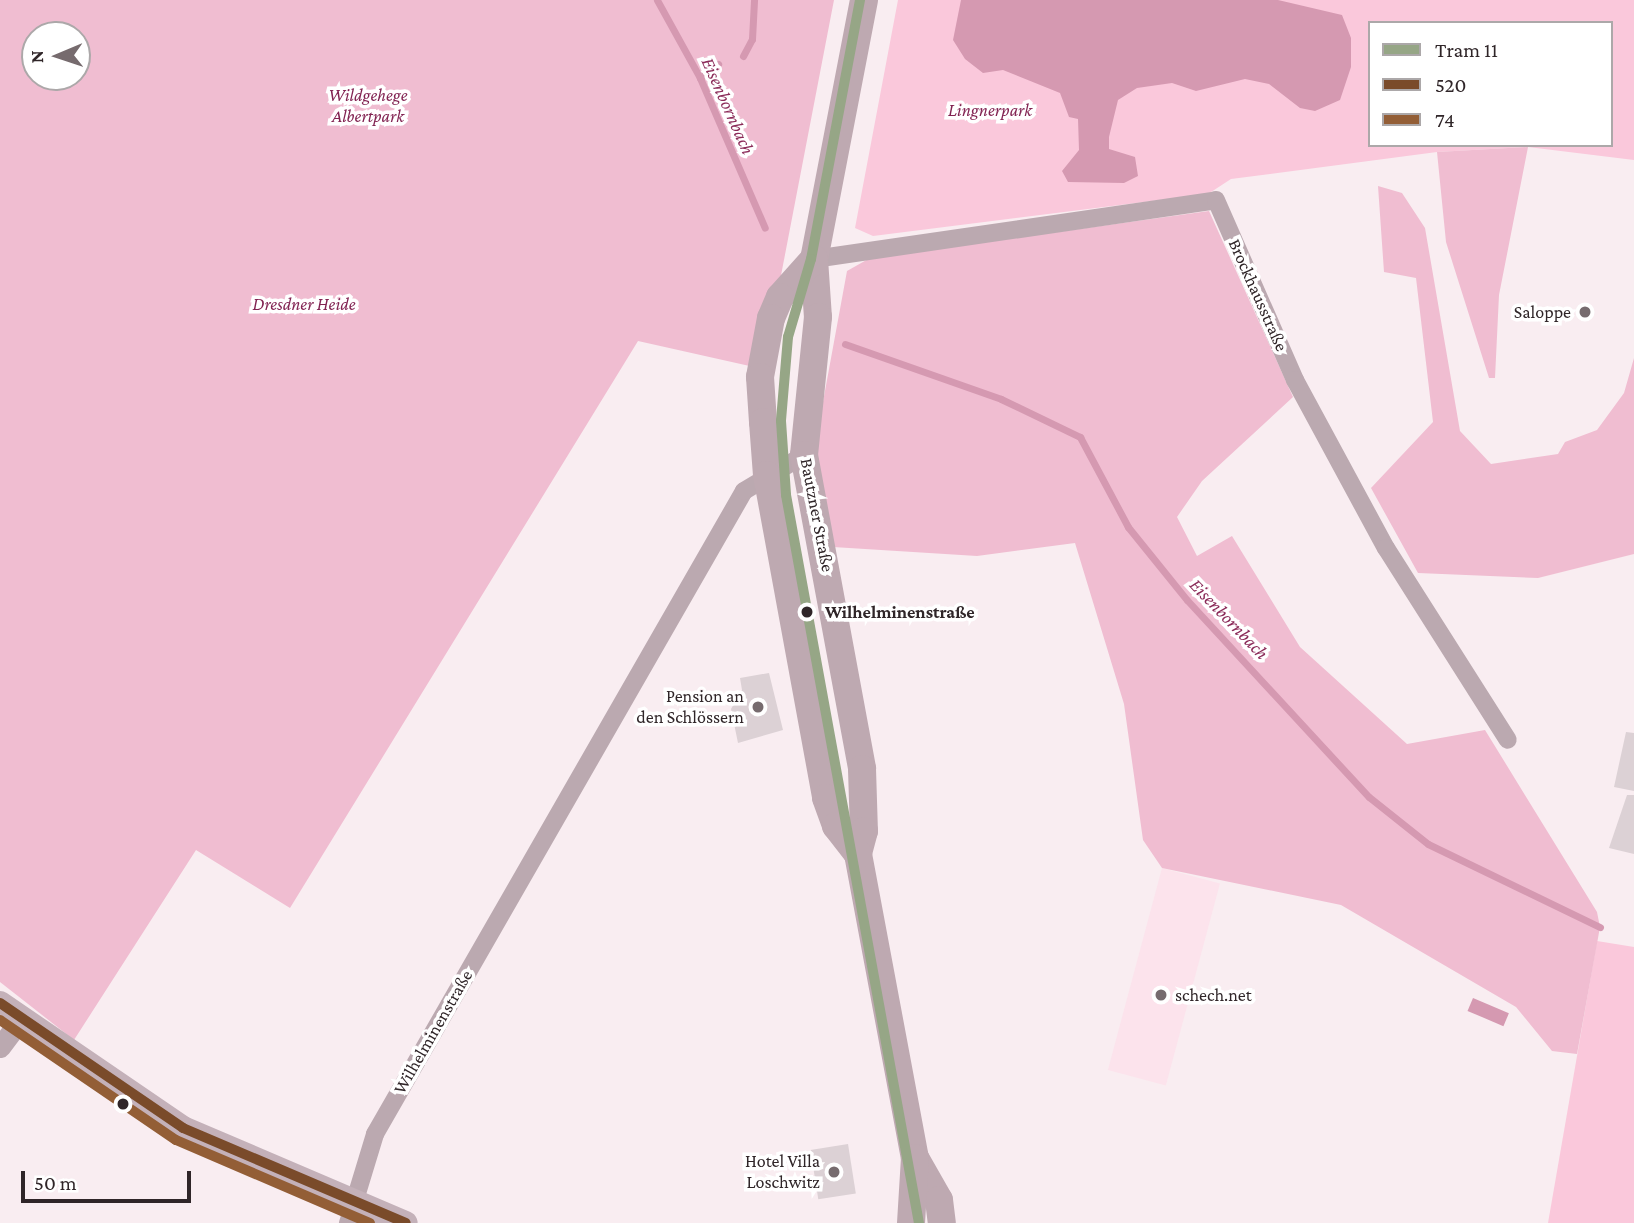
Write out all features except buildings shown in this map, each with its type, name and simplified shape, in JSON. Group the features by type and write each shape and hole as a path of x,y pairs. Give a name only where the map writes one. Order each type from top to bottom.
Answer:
{"main road":[{"name":"Bautzner Straße","path":"864,0 814,259 818,317 804,455 862,769 864,831 858,854 915,1158 911,1223"},
{"name":"Bautzner Straße","path":"814,259 780,297 764,345 760,377 767,475 826,798 836,826 858,854"},
{"path":"0,1003 183,1128 350,1213 406,1223"},
{"name":"Bautzner Straße","path":"915,1158 939,1200 942,1223"}],"street":[{"name":"Brockhausstraße","path":"814,259 1216,200 1295,380 1387,548 1508,740"},
{"name":"Wilhelminenstraße","path":"350,1213 375,1134 744,491 804,455"},
{"path":"0,1047 21,1019"}],"shaded area":[{"path":"961,0 1278,0 1342,15 1351,38 1351,67 1340,100 1315,111 1300,108 1269,84 1245,79 1196,91 1172,83 1137,88 1118,100 1109,137 1109,149 1135,157 1138,176 1124,183 1068,182 1062,171 1079,150 1078,119 1069,117 1060,93 1003,70 983,73 965,59 953,40"},
{"path":"1162,868 1220,884 1166,1085 1108,1070"},
{"path":"1473,998 1509,1013 1503,1026 1468,1011"}],"green space":[{"name":"Dresdner Heide","path":"0,0 834,0 763,369 638,341 290,908 196,850 74,1040 0,982"},
{"name":"Lingnerpark","path":"898,0 1634,0 1634,160 1528,147 1437,152 1231,179 1208,194 873,236 855,228"},
{"path":"1528,147 1499,295 1495,378 1489,378 1446,242 1437,152"},
{"path":"1378,186 1402,193 1425,228 1460,431 1491,464 1558,454 1565,442 1597,430 1624,393 1634,358 1634,554 1538,578 1418,573 1371,488 1433,422 1416,278 1384,272"},
{"path":"1209,211 1293,397 1202,481 1177,517 1197,556 1232,536 1300,647 1407,744 1485,730 1597,912 1600,927 1577,1054 1552,1051 1516,1007 1341,905 1162,868 1143,840 1124,704 1075,543 977,556 833,547 818,463 818,429 847,271 870,258"},
{"path":"1597,941 1634,947 1634,1223 1548,1223"}],"waterway":[{"name":"Eisenbornbach","path":"657,0 700,78 765,228"},
{"path":"743,56 752,39 754,0"},
{"path":"700,78 718,64"},
{"name":"Eisenbornbach","path":"845,344 1001,399 1080,437 1128,527 1187,600 1369,797 1428,844 1600,927"}],"tram line":[{"name":"11","path":"860,0 811,259 788,337 781,421 786,495 919,1223"}],"transit line":[{"name":"520","path":"0,1003 183,1128 406,1223"},
{"name":"74","path":"0,1020 176,1140 370,1223"}],"place":[{"name":"Saloppe","path":"1585,312"},
{"name":"Wilhelminenstraße","path":"807,612"},
{"name":"Pension an den Schlössern","path":"758,707"},
{"name":"schech.net","path":"1161,995"},
{"name":"Hotel Villa Loschwitz","path":"834,1172"}],"park label":[{"name":"Wildgehege Albertpark","path":"368,106"}]}
